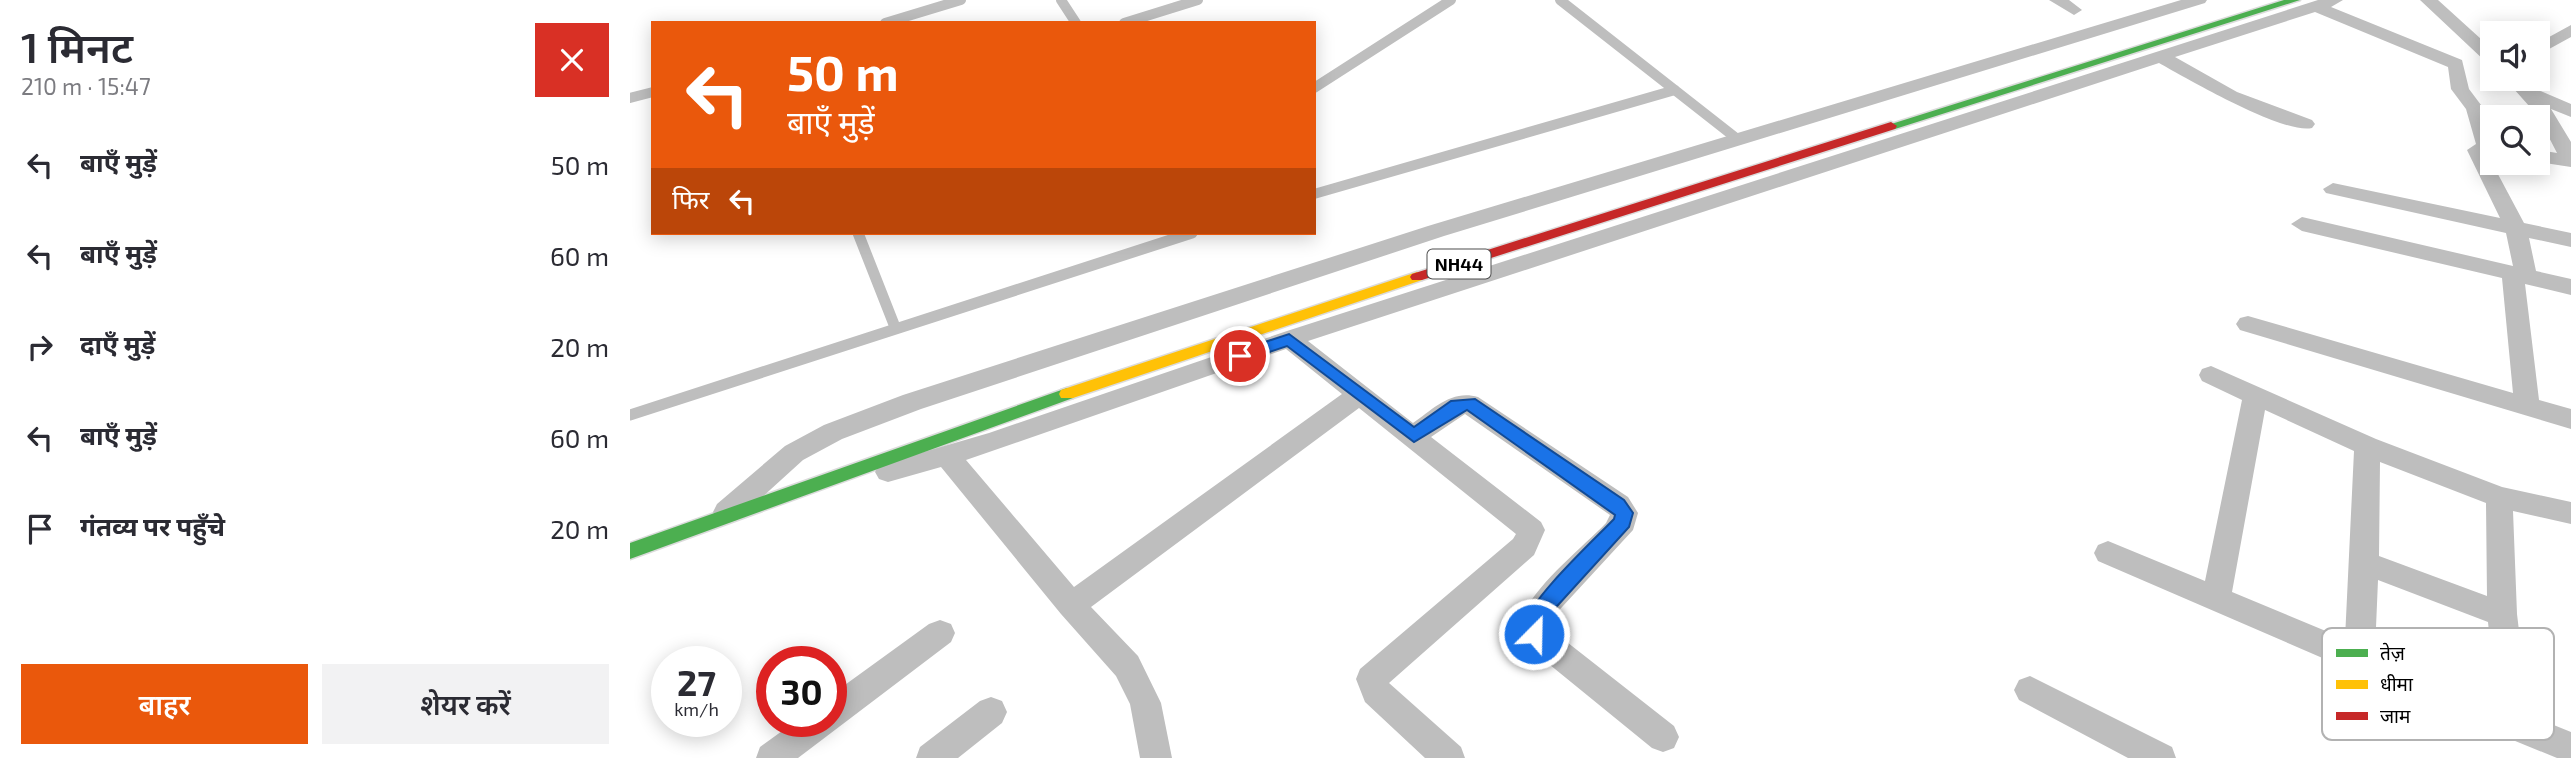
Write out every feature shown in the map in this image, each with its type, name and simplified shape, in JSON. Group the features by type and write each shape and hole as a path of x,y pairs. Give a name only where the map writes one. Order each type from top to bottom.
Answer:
{"highway":[{"path":"1742,145 2245,0"},
{"name":"NH44","path":"630,551 1146,366 1640,204 2315,2"},
{"name":"NH44","path":"1252,314 1520,227"},
{"path":"726,489 832,452"}],"street":[{"path":"2057,0 2074,10"},
{"path":"722,518 765,475 794,453 833,432 912,402 1167,317 1742,145 2199,0"},
{"path":"2428,0 2480,47"},
{"path":"809,486 860,479 946,455 1289,339 1654,224 2162,57 2315,2 2456,64 2460,89 2475,108 2480,121"},
{"path":"2550,43 2571,30"},
{"path":"2162,57 2230,96 2305,124"},
{"path":"2526,91 2546,114 2571,161"},
{"path":"2533,91 2571,111"},
{"path":"2550,158 2571,161"},
{"path":"2489,175 2516,229 2528,407"},
{"path":"2333,189 2571,240"},
{"path":"2302,224 2571,287"},
{"path":"2248,324 2571,419"},
{"path":"1289,339 1531,530 1524,547 1371,679 1376,692 1449,758"},
{"path":"2211,375 2367,446 2499,497 2571,513"},
{"path":"1071,605 1360,394"},
{"path":"2216,599 2255,397"},
{"path":"1414,435 1457,405 1469,404 1607,498 1624,513 1623,522 1616,531 1541,610 1534,624 1534,634 1663,737"},
{"path":"2361,628 2367,446"},
{"path":"946,455 1071,605 1127,666 1145,703 1156,758"},
{"path":"2499,497 2504,628"},
{"path":"2108,553 2322,643"},
{"path":"2365,563 2502,614"},
{"path":"847,702 940,634"},
{"path":"2030,690 2160,758"},
{"path":"932,758 991,712"},
{"path":"772,758 800,737"},
{"path":"2551,740 2571,748"}],"lane":[{"path":"892,21 961,0"},
{"path":"1061,0 1075,21"},
{"path":"1130,21 1198,0"},
{"path":"1316,87 1451,0"},
{"path":"1560,0 1742,145"},
{"path":"1316,193 1675,90"},
{"path":"630,99 651,93"},
{"path":"859,235 895,327"},
{"path":"630,415 1186,235"}],"traffic: fast":[{"path":"1891,126 2295,0"},
{"path":"630,551 1067,394"}],"traffic: slow":[{"path":"1067,394 1417,277"}],"traffic: jam":[{"path":"1417,277 1891,126"}],"route":[{"path":"1240,356 1289,339 1414,435 1457,405 1469,404 1479,408 1618,505 1624,513 1623,522 1541,610 1534,624 1534,634"}]}
